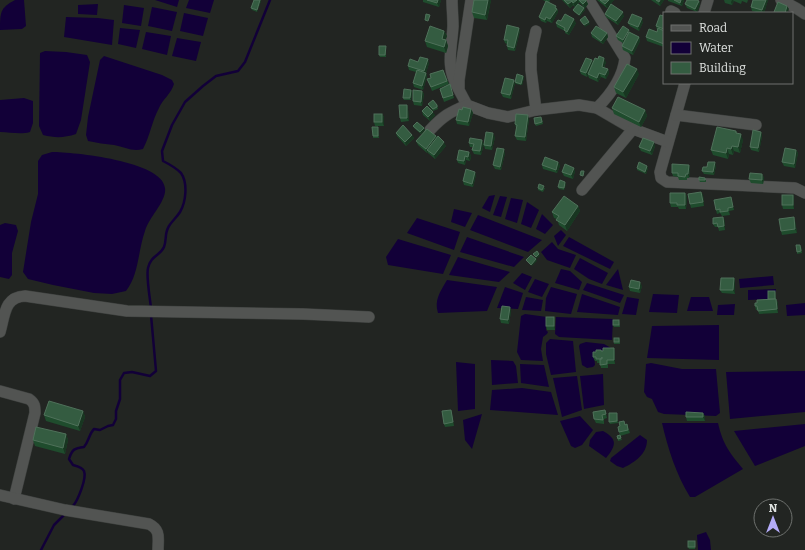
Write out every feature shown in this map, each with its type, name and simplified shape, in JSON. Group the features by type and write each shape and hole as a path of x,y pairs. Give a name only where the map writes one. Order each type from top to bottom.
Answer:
{"street":[{"path":"452,0 453,26 450,71 454,82 468,104 488,113 508,117 536,110 579,105 597,108 633,129 668,142"},
{"path":"459,90 459,80 471,0"},
{"path":"589,0 626,58 624,69 618,82 608,97 597,108"},
{"path":"704,12 708,0"},
{"path":"780,0 805,14"},
{"path":"536,31 531,54 531,70 536,110"},
{"path":"685,84 660,172 661,178 667,182 795,188 805,193"},
{"path":"430,130 441,118 451,111 468,104"},
{"path":"676,114 756,125"},
{"path":"582,190 633,129"},
{"path":"0,332 7,307 11,300 17,296 127,311 369,317"},
{"path":"0,391 29,399 33,402 35,408 14,499"},
{"path":"0,494 14,499 65,510 149,524 155,527 158,532 158,550"}],"water":[{"path":"15,0 24,0 26,26 22,29 0,30 2,11 6,6"},
{"path":"155,0 179,0 177,7"},
{"path":"189,0 214,0 210,13 186,8"},
{"path":"98,4 97,15 78,14 78,5"},
{"path":"124,5 144,8 141,26 122,23"},
{"path":"152,7 177,12 172,31 148,26"},
{"path":"184,13 208,18 203,36 180,31"},
{"path":"66,17 114,20 112,45 64,37"},
{"path":"120,28 140,30 136,48 118,44"},
{"path":"146,32 171,36 167,55 142,49"},
{"path":"177,38 201,42 196,61 172,56"},
{"path":"45,51 87,55 90,62 81,120 76,134 63,137 47,136 43,135 39,126 40,53"},
{"path":"104,56 162,75 172,80 174,84 157,113 143,149 132,150 114,145 88,141 86,135 88,117 100,60"},
{"path":"24,98 33,101 33,123 30,132 0,132 0,100"},
{"path":"52,152 96,156 134,165 149,171 160,179 165,188 165,193 161,204 147,226 136,270 126,291 112,294 94,293 28,279 23,272 31,222 38,194 38,161 42,155"},
{"path":"495,195 490,212 482,208 489,196"},
{"path":"500,196 507,197 501,217 493,215"},
{"path":"511,198 523,200 517,223 505,219"},
{"path":"527,202 539,210 531,228 521,224"},
{"path":"454,209 472,213 465,227 451,222"},
{"path":"542,214 553,225 545,234 536,229"},
{"path":"478,215 542,240 528,252 470,230"},
{"path":"417,218 460,232 454,250 407,233"},
{"path":"5,223 16,225 18,231 12,253 12,275 9,279 0,277 0,225"},
{"path":"561,230 566,235 558,246 554,236"},
{"path":"467,237 524,257 514,267 460,252"},
{"path":"569,237 614,262 610,269 563,246"},
{"path":"398,239 451,255 443,274 388,265 386,257"},
{"path":"552,242 558,249 576,255 570,268 547,260 541,252"},
{"path":"458,257 510,272 499,282 449,275"},
{"path":"580,258 608,273 602,284 589,279 574,269"},
{"path":"561,269 570,271 582,282 579,290 555,283"},
{"path":"618,269 623,290 606,285"},
{"path":"522,273 532,277 525,290 513,283"},
{"path":"773,276 774,285 740,288 739,279"},
{"path":"535,279 549,284 542,297 528,292"},
{"path":"447,280 497,287 487,311 438,313 437,300"},
{"path":"587,283 624,295 620,303 583,290"},
{"path":"505,287 523,293 518,309 497,308"},
{"path":"551,287 577,294 571,314 545,311 546,298"},
{"path":"776,289 776,292 768,292 769,299 748,300 748,290"},
{"path":"582,294 620,307 618,315 577,312"},
{"path":"653,294 679,295 677,313 649,312"},
{"path":"526,297 543,300 541,311 522,310"},
{"path":"627,297 639,299 636,315 622,314"},
{"path":"691,297 709,297 713,311 687,311"},
{"path":"805,303 805,315 787,316 786,305"},
{"path":"735,304 734,315 717,315 718,305"},
{"path":"525,314 547,317 546,330 548,332 543,337 541,349 543,361 521,360 517,352 521,316"},
{"path":"556,317 613,319 612,340 559,337 555,334"},
{"path":"719,325 719,360 647,358 652,326"},
{"path":"550,339 573,341 576,372 551,375 546,354 546,343"},
{"path":"586,342 604,344 611,348 594,355 595,365 587,368 582,365 579,346 580,344"},
{"path":"491,360 513,361 516,366 518,383 492,385"},
{"path":"456,362 475,364 475,409 458,411"},
{"path":"651,363 682,369 716,369 720,413 716,416 664,414 658,412 652,399 647,397 644,392 646,364"},
{"path":"520,364 544,365 549,387 521,383"},
{"path":"805,371 805,412 730,419 726,372"},
{"path":"603,374 604,405 584,409 580,376"},
{"path":"577,376 582,410 562,417 553,378"},
{"path":"522,388 551,392 558,415 490,410 492,390"},
{"path":"482,414 472,449 465,440 463,420"},
{"path":"580,416 593,430 582,445 575,448 571,446 560,421"},
{"path":"662,423 718,423 722,437 734,458 743,469 695,497 690,497 673,461"},
{"path":"805,424 805,446 755,466 734,431"},
{"path":"603,431 611,437 614,443 612,450 606,458 589,446 590,440 596,432"},
{"path":"640,435 647,440 645,449 640,457 623,468 610,461 611,458"},
{"path":"706,532 710,540 711,550 698,550 697,535"}],"building":[{"path":"254,0 260,0 257,10 251,8"},
{"path":"427,0 438,0 437,3"},
{"path":"474,0 488,0 485,15 472,12"},
{"path":"564,0 577,0 568,4"},
{"path":"579,0 586,0 586,1 583,4"},
{"path":"600,0 609,0 605,4"},
{"path":"674,0 681,0 680,3"},
{"path":"687,0 699,1 695,9 685,4"},
{"path":"753,0 766,0 762,10 751,7"},
{"path":"546,1 556,6 555,8 557,9 550,19 546,17 545,20 539,17"},
{"path":"778,2 787,6 785,12 774,12"},
{"path":"578,4 584,8 579,15 573,10"},
{"path":"611,4 623,12 616,21 605,14"},
{"path":"426,14 430,15 428,21 425,20"},
{"path":"565,14 574,19 567,32 564,30 565,28 556,23 558,20 561,21"},
{"path":"632,14 642,18 638,27 628,23"},
{"path":"660,15 663,16 663,29 656,26"},
{"path":"585,16 589,22 584,25 580,20"},
{"path":"507,25 519,28 514,48 507,46 508,40 504,40"},
{"path":"430,26 444,31 442,39 446,40 444,47 425,41"},
{"path":"596,26 607,33 601,41 591,33"},
{"path":"623,26 629,30 623,40 616,36"},
{"path":"658,28 663,30 663,44 646,37 649,29 657,32"},
{"path":"629,32 639,37 632,51 622,46"},
{"path":"379,46 386,46 385,55 379,55"},
{"path":"599,56 604,58 602,67 608,69 605,75 599,73 597,78 588,74 595,58 598,59"},
{"path":"420,57 428,59 424,71 408,66 410,59 418,62"},
{"path":"586,58 592,60 586,73 580,71"},
{"path":"627,64 637,69 623,92 614,87"},
{"path":"417,70 426,73 422,86 413,83"},
{"path":"443,70 447,81 431,87 427,79 431,78 430,74"},
{"path":"517,74 523,76 521,84 515,82"},
{"path":"505,78 514,80 510,95 501,93"},
{"path":"450,84 453,95 443,98 440,89"},
{"path":"404,89 411,90 410,98 403,98"},
{"path":"413,90 422,91 421,102 413,101"},
{"path":"618,97 645,110 639,122 612,108"},
{"path":"433,100 437,107 433,109 428,104"},
{"path":"399,105 407,105 407,118 400,118"},
{"path":"427,106 433,112 428,117 422,111"},
{"path":"463,107 471,109 468,122 456,120 459,109 462,110"},
{"path":"374,114 382,114 382,122 374,122"},
{"path":"516,114 528,115 525,137 515,136 517,125 515,124"},
{"path":"541,117 542,122 535,124 534,118"},
{"path":"417,122 424,128 420,132 413,126"},
{"path":"403,125 412,135 405,142 396,133"},
{"path":"372,127 378,127 378,136 373,136"},
{"path":"717,127 736,131 736,133 741,134 738,147 732,146 731,149 727,148 726,153 711,150"},
{"path":"427,129 436,136 426,149 416,141"},
{"path":"753,130 761,132 758,148 750,147"},
{"path":"486,132 493,133 491,146 484,145"},
{"path":"438,136 444,142 434,155 427,150"},
{"path":"470,138 482,140 480,151 472,150 474,144 469,143"},
{"path":"643,138 654,142 650,151 639,147"},
{"path":"497,148 504,149 500,167 493,165"},
{"path":"785,148 796,150 794,164 782,162"},
{"path":"459,150 469,152 468,157 465,156 464,161 457,160"},
{"path":"545,157 558,162 556,170 542,165"},
{"path":"639,162 647,166 645,172 637,168"},
{"path":"708,162 715,162 713,172 702,171 703,167 707,167"},
{"path":"565,164 574,168 571,175 562,172"},
{"path":"672,164 689,165 688,174 686,174 685,177 678,176 678,173 672,173"},
{"path":"466,169 475,172 472,184 463,181"},
{"path":"581,171 584,171 583,176 580,175"},
{"path":"750,173 762,174 762,180 749,179"},
{"path":"699,177 705,178 705,180 699,180"},
{"path":"560,180 565,182 564,188 558,187"},
{"path":"539,184 544,186 542,190 538,188"},
{"path":"701,192 703,202 690,204 688,194"},
{"path":"670,193 685,193 685,205 670,203"},
{"path":"782,195 793,195 793,205 782,205"},
{"path":"564,196 578,206 565,225 556,220 559,216 552,212"},
{"path":"731,197 733,207 728,208 728,211 720,212 720,209 716,210 714,200"},
{"path":"723,217 724,226 718,227 717,223 713,224 713,218"},
{"path":"794,217 795,229 781,231 779,219"},
{"path":"796,245 800,245 801,251 797,252"},
{"path":"537,251 539,254 536,257 533,254"},
{"path":"531,255 536,259 531,265 526,260"},
{"path":"721,278 734,278 733,290 720,290"},
{"path":"631,280 640,282 639,289 629,287"},
{"path":"768,291 775,291 775,299 768,299"},
{"path":"776,299 777,309 758,311 757,306 755,306 757,300"},
{"path":"502,306 510,307 508,320 500,319"},
{"path":"546,317 554,317 554,326 546,326"},
{"path":"613,320 619,320 619,325 613,325"},
{"path":"614,338 619,338 619,342 614,342"},
{"path":"603,348 614,348 614,360 607,360 607,364 600,365 600,359 593,357 593,352 596,352 596,350 603,351"},
{"path":"49,401 83,411 78,426 44,415"},
{"path":"451,410 453,422 444,424 442,411"},
{"path":"605,410 606,414 602,415 603,420 594,419 593,412"},
{"path":"686,412 703,413 703,417 686,417"},
{"path":"609,413 617,413 617,421 609,422"},
{"path":"624,421 625,425 627,424 628,430 619,432 619,422"},
{"path":"36,427 66,434 63,448 33,440"},
{"path":"688,541 695,541 695,547 688,547"}],"waterway":[{"path":"151,308 148,282 149,264 164,247 167,229 180,212 185,198 185,182 181,173 163,161 162,151 172,125 185,102 203,86 216,76 238,71 245,62 270,0"},
{"path":"73,506 82,489 85,474 82,469 73,465 69,459 71,453 76,449 84,447 94,429 100,430 113,425 116,419 116,411 120,399 120,380 124,373 132,372 150,376 156,371 151,315"},
{"path":"41,550 54,525 66,513"}]}
